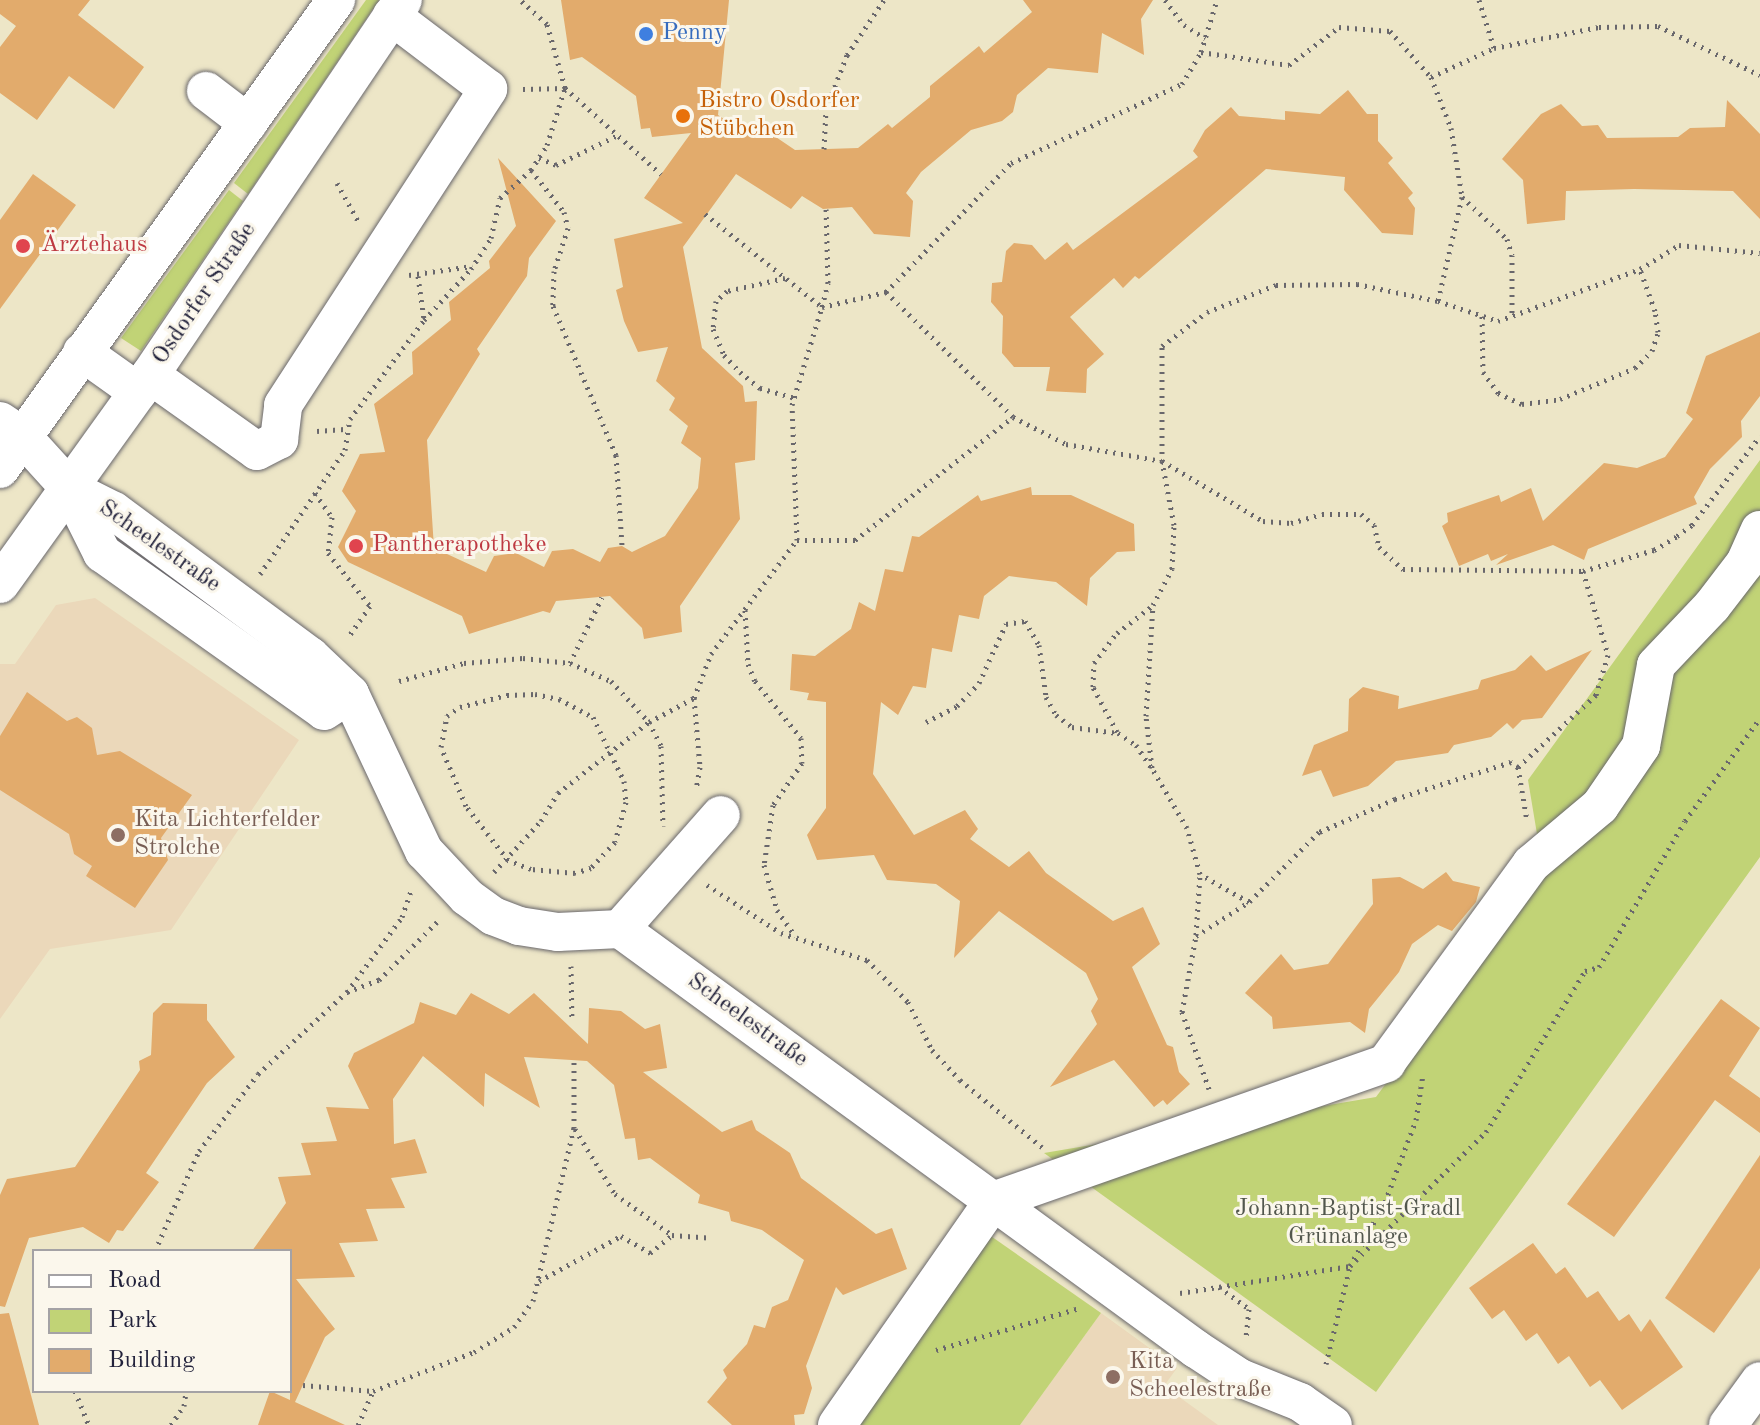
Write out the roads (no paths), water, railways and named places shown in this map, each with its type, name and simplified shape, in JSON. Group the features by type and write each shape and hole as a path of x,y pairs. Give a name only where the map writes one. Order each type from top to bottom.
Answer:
{"street":[{"path":"0,469 11,429 82,352 336,0"},
{"path":"82,352 144,384 257,451 279,440 283,405 488,89 398,8"},
{"name":"Osdorfer Straße","path":"0,584 144,384 398,8"},
{"path":"206,91 248,123"},
{"path":"11,429 70,489"},
{"name":"Scheelestraße","path":"70,489 102,553 324,711 350,694 424,851 467,897 519,926 570,933 620,929 1196,1349 1240,1378 1300,1402 1333,1425"},
{"path":"837,1425 993,1201 1071,1169 1219,1117 1386,1063 1531,864 1600,806 1641,746 1656,665 1712,606 1745,563 1760,530"},
{"path":"620,929 682,856 708,804"},
{"path":"1728,1425 1760,1381"}],"place":[{"name":"Penny","path":"646,34"},
{"name":"Bistro Osdorfer Stübchen","path":"683,116"},
{"name":"Ärztehaus","path":"23,246"},
{"name":"Pantherapotheke","path":"356,546"},
{"name":"Kita Lichterfelder Strolche","path":"118,835"},
{"name":"Kita Scheelestraße","path":"1113,1377"}],"park label":[{"name":"Johann-Baptist-Gradl Grünanlage","path":"1348,1224"}]}
